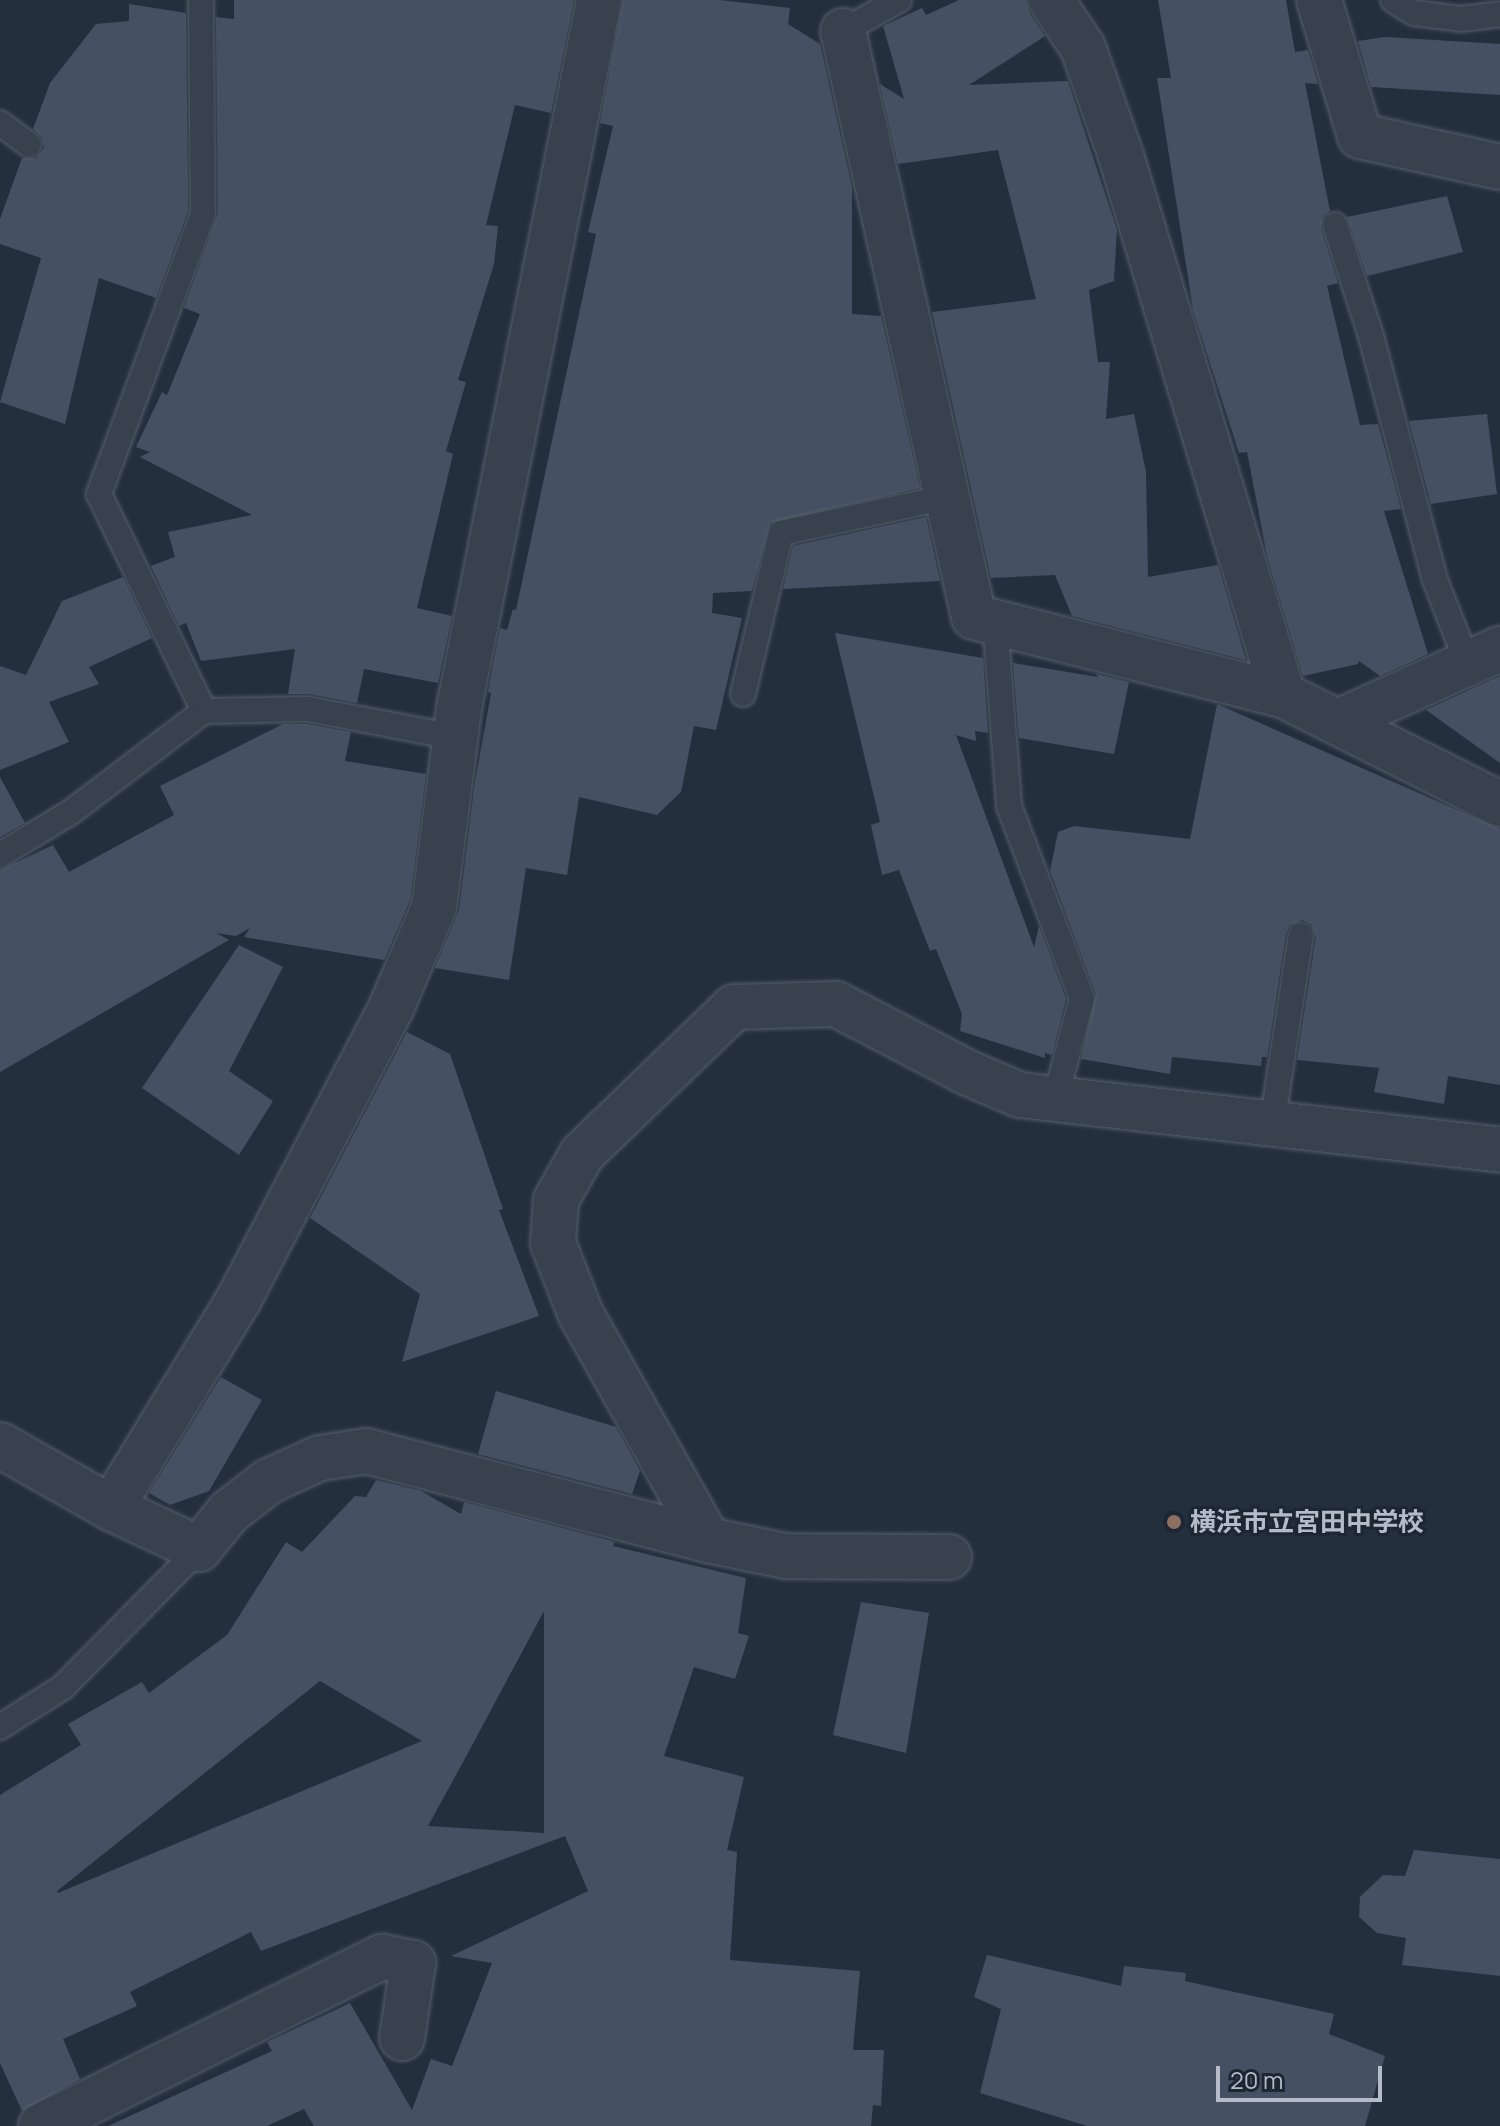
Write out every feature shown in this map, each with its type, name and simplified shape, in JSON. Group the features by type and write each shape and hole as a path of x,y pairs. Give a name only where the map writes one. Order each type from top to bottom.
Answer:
{"street":[{"path":"111,1508 239,1299 391,1008 434,907 455,737 599,0"},
{"path":"1051,0 1083,48 1121,156 1283,695"},
{"path":"1319,0 1353,151 1500,167"},
{"path":"843,31 974,617 1283,695 1500,804"},
{"path":"1338,722 1484,656"},
{"path":"708,1540 581,1315 553,1243 556,1200 582,1154 734,1007 836,1004 966,1072 1020,1095 1500,1150"},
{"path":"0,1445 111,1508 199,1549 229,1512 269,1481 320,1458 366,1451 708,1540 785,1556 949,1557"},
{"path":"41,2126 382,1957 413,1963 402,2038"}],"lane":[{"path":"201,0 203,214 99,494 204,711"},
{"path":"843,31 899,0"},
{"path":"1393,0 1414,13 1461,19 1500,14"},
{"path":"0,123 29,145"},
{"path":"1335,225 1371,336 1435,580 1484,656"},
{"path":"743,694 781,533 948,497"},
{"path":"995,622 1009,806 1082,998 1055,1100"},
{"path":"0,855 71,812 204,711 308,709 455,737"},
{"path":"1272,1124 1301,935"},
{"path":"0,1727 63,1687 199,1549"}],"building":[{"path":"234,0 574,0 551,113 515,105 486,225 498,226 494,264 458,380 466,382 446,451 453,454 417,608 452,616 438,683 364,669 357,703 310,694 288,694 295,649 201,661 186,623 179,626 151,566 175,557 168,532 252,515 140,457 150,452 136,447 162,392 167,395 200,314 184,308 218,214 216,17 234,19"},
{"path":"623,0 720,0 790,8 788,24 820,44 852,187 852,314 881,316 920,488 770,523 752,591 713,593 712,613 742,618 716,730 694,726 681,792 657,815 579,797 567,875 526,868 509,980 435,968 459,911 475,782 491,693 488,692 500,628 507,630 513,609 516,610 596,234 588,232 613,126 600,123"},
{"path":"959,0 1026,0 1030,14 1045,36 969,85 1068,81 1117,230 1114,281 1089,290 1098,362 1110,362 1106,419 1134,414 1146,472 1148,577 1218,565 1246,660 1072,616 1055,575 991,578 932,312 1036,299 998,150 898,164 880,84 904,99 883,26 922,8 926,15"},
{"path":"1158,0 1286,0 1295,52 1308,50 1318,84 1305,83 1330,211 1323,216 1321,229 1338,283 1327,286 1360,425 1378,424 1401,509 1384,511 1428,654 1380,676 1359,661 1358,664 1303,676 1267,556 1247,452 1239,453 1193,310 1157,78 1171,78"},
{"path":"129,4 186,13 188,211 156,298 99,278 65,424 0,402 41,258 0,244 0,219 22,158 36,158 44,148 42,138 33,129 50,83 96,24 129,21"},
{"path":"1385,37 1500,44 1500,95 1371,87 1358,41"},
{"path":"1447,196 1463,252 1367,276 1347,217"},
{"path":"1487,414 1497,494 1431,504 1409,421"},
{"path":"926,517 940,581 783,589 793,546"},
{"path":"123,577 152,638 89,667 99,684 49,702 69,742 0,770 0,666 26,675 62,601"},
{"path":"835,633 983,658 988,733 975,731 976,741 956,735 1034,947 1039,926 1066,999 1052,1055 1045,1053 1045,1058 960,1031 962,1014 936,949 930,951 899,870 882,875 871,825 880,822"},
{"path":"1013,663 1098,677 1096,674 1129,682 1114,754 1019,738"},
{"path":"1500,676 1500,763 1426,710"},
{"path":"1217,704 1500,829 1500,1085 1448,1076 1444,1104 1374,1092 1379,1068 1297,1060 1316,937 1311,924 1302,920 1290,925 1286,933 1267,1057 1262,1057 1261,1066 1172,1057 1170,1074 1081,1059 1096,994 1050,871 1058,832 1074,826 1190,839"},
{"path":"283,724 307,724 351,732 345,761 426,774 410,900 384,960 244,937 250,928 236,936 216,933 229,940 0,1072 0,870 53,845 69,872 174,815 160,786"},
{"path":"0,777 25,823 0,837"},
{"path":"239,945 283,967 229,1071 273,1101 239,1155 142,1088"},
{"path":"407,1032 450,1054 503,1209 499,1210 539,1316 402,1362 420,1294 310,1218"},
{"path":"221,1377 262,1400 209,1491 170,1505 149,1493"},
{"path":"496,1391 616,1427 640,1471 632,1494 478,1454"},
{"path":"376,1480 421,1491 461,1514 464,1502 615,1542 613,1546 746,1578 738,1633 749,1636 735,1679 694,1667 664,1756 744,1777 727,1850 737,1852 730,1960 860,1971 853,2050 884,2050 881,2106 873,2105 871,2126 314,2126 304,2109 267,2126 108,2126 272,2051 267,2042 350,2003 412,2110 431,2059 452,2066 492,1963 451,1956 588,1891 565,1836 261,1951 251,1932 130,1992 137,2006 63,2039 80,2079 22,2111 0,2063 0,1795 81,1745 68,1724 142,1682 149,1693 227,1635 286,1542 302,1552 355,1496 366,1497","holes":["544,1611 544,1833 428,1826 462,1764","320,1681 422,1741 58,1893 57,1891"]},
{"path":"861,1602 929,1613 906,1753 833,1735"},
{"path":"1414,1850 1500,1859 1500,1976 1402,1965 1406,1938 1377,1933 1359,1917 1360,1897 1383,1875 1405,1876"},
{"path":"987,1955 1121,1986 1124,1966 1186,1973 1185,1981 1334,2014 1329,2034 1385,2056 1365,2126 1087,2126 980,2093 1001,2009 974,1997"}],"place":[{"name":"横浜市立宮田中学校","path":"1174,1522"}]}
